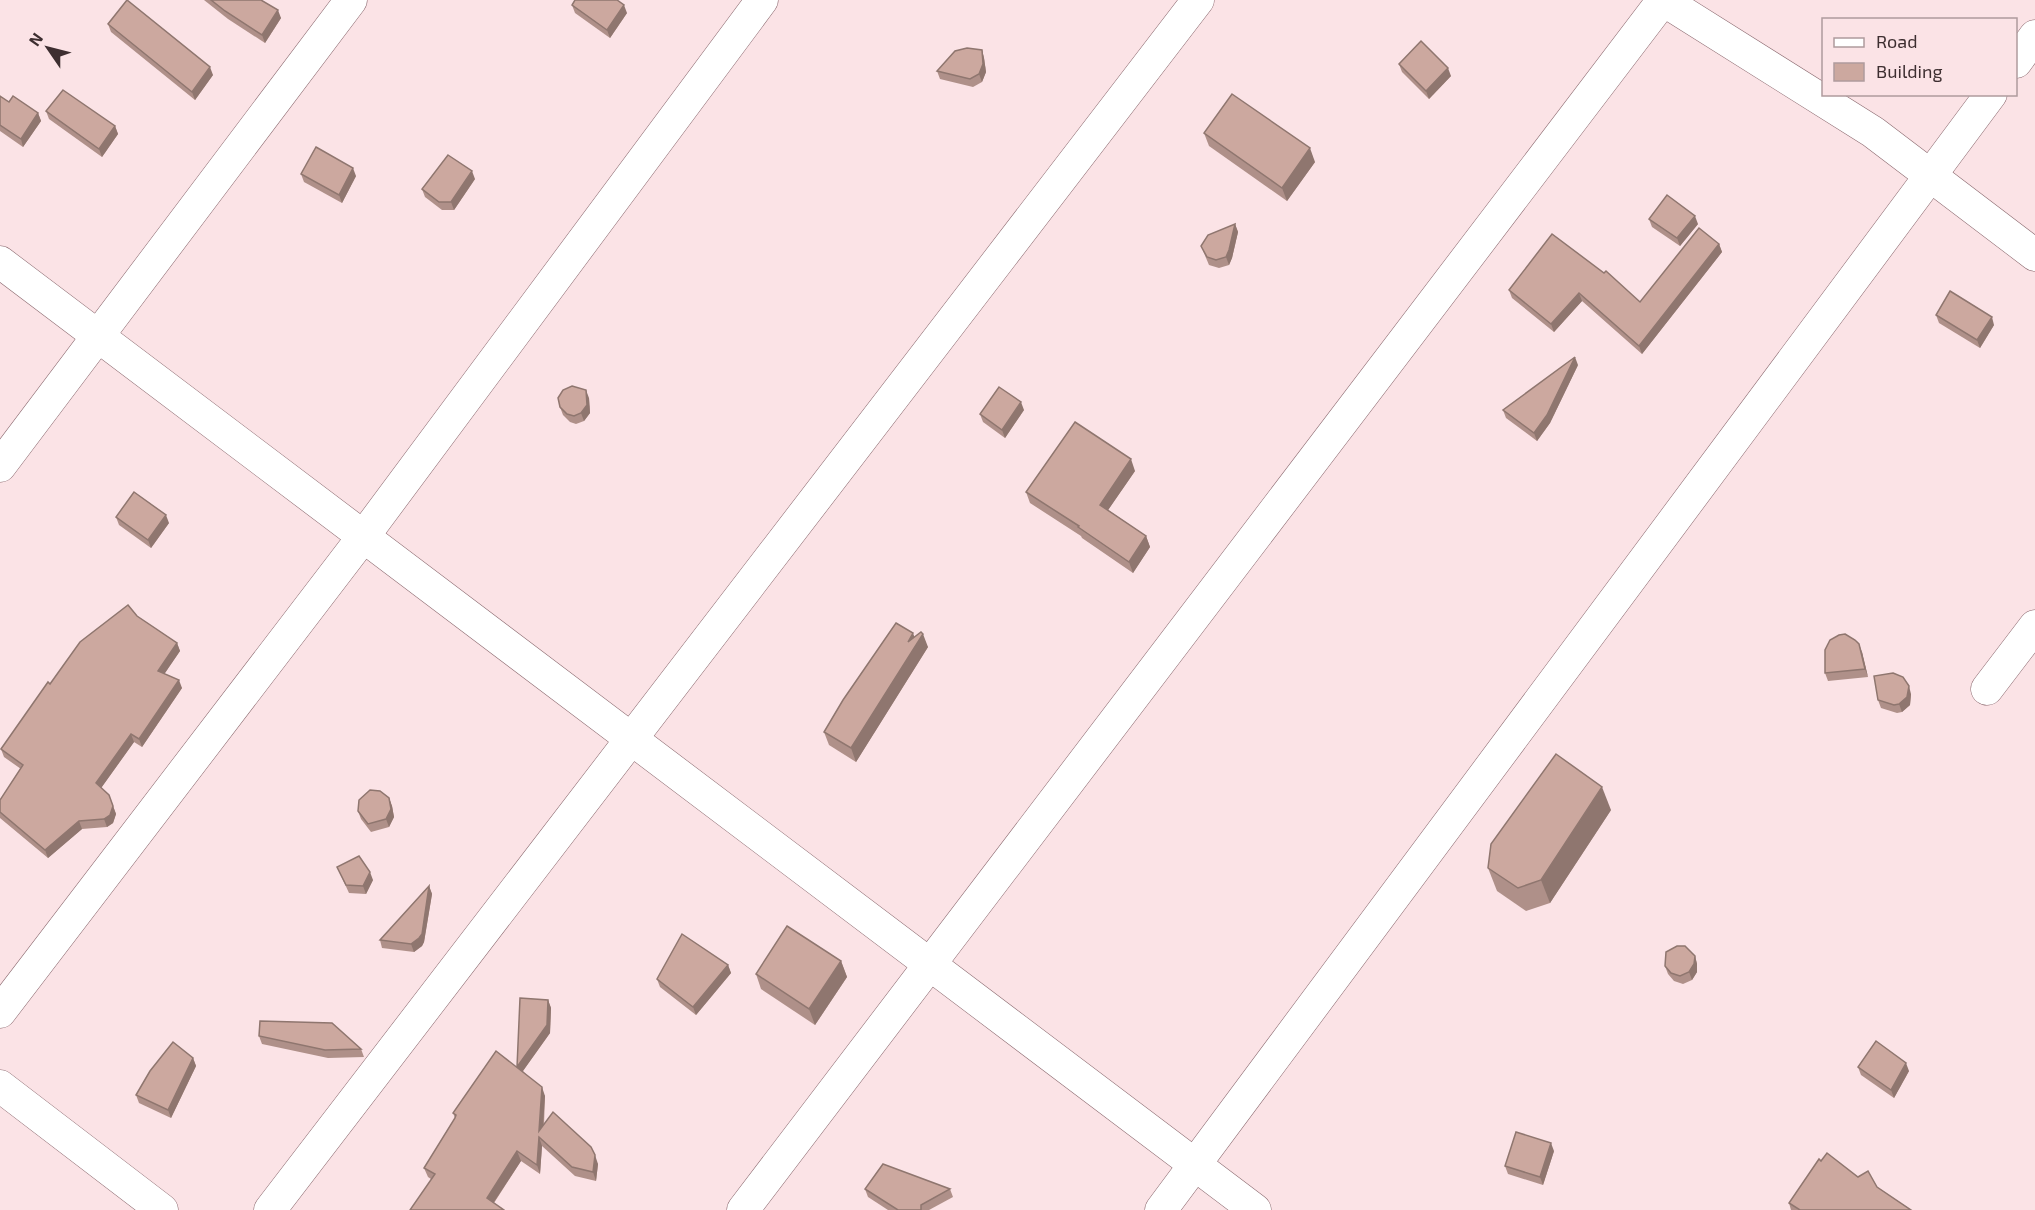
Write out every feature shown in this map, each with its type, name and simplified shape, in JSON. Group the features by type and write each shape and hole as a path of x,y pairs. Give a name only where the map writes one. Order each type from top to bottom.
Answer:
{"street":[{"path":"0,466 351,0"},
{"path":"0,1012 363,537 762,0"},
{"path":"270,1210 1198,0"},
{"path":"743,1210 1663,0 1873,132 2035,255"},
{"path":"2017,61 2035,36"},
{"path":"1161,1210 1989,96"},
{"path":"0,262 1255,1210"},
{"path":"1987,689 2035,626"},
{"path":"0,1086 162,1210"}],"building":[{"path":"127,0 210,67 192,92 108,24"},
{"path":"211,0 261,0 278,10 262,35"},
{"path":"575,0 617,0 624,5 607,30 572,5"},
{"path":"1421,41 1448,68 1426,91 1399,64"},
{"path":"967,48 982,50 983,64 979,74 970,79 937,71 955,51"},
{"path":"63,90 115,126 99,149 46,111"},
{"path":"1232,94 1310,148 1282,188 1204,133"},
{"path":"0,96 9,102 13,96 38,113 21,139 0,125"},
{"path":"316,147 353,168 339,195 301,174"},
{"path":"448,155 472,171 451,202 439,202 422,189"},
{"path":"1667,195 1695,216 1677,238 1649,219"},
{"path":"1235,224 1226,257 1216,260 1207,257 1201,246 1208,235"},
{"path":"1699,228 1719,244 1639,346 1579,293 1551,324 1509,290 1552,234 1604,273 1606,271 1640,302"},
{"path":"1950,291 1992,317 1977,340 1936,315"},
{"path":"1575,357 1547,415 1534,433 1503,410"},
{"path":"572,386 586,390 587,405 581,413 574,416 567,414 560,407 558,398 563,390"},
{"path":"999,387 1021,402 1002,430 980,414"},
{"path":"1075,422 1131,459 1100,505 1146,536 1129,562 1026,492"},
{"path":"134,492 166,515 148,540 116,517"},
{"path":"128,605 137,616 177,643 158,671 179,680 139,739 131,734 96,783 109,795 113,806 110,815 104,819 79,821 45,850 0,812 0,800 23,765 1,749 48,682 50,684 80,642"},
{"path":"896,623 913,633 908,642 921,632 923,634 851,748 824,732"},
{"path":"1845,634 1859,644 1865,669 1825,673 1825,650 1830,640"},
{"path":"1893,673 1903,677 1909,686 1907,697 1894,705 1878,700 1874,676"},
{"path":"1556,754 1602,787 1541,880 1518,888 1488,868 1491,844"},
{"path":"370,790 380,791 389,798 391,809 386,819 368,824 358,811 359,800"},
{"path":"359,856 370,872 363,886 346,885 337,867"},
{"path":"429,886 422,934 419,938 411,944 380,940"},
{"path":"787,926 841,961 809,1009 756,974"},
{"path":"682,934 728,965 693,1007 657,979"},
{"path":"1677,946 1685,946 1695,956 1694,964 1689,972 1680,976 1671,973 1665,966 1666,952"},
{"path":"520,998 548,1000 547,1025 517,1067"},
{"path":"260,1021 332,1023 361,1049 325,1050 259,1036"},
{"path":"1876,1041 1906,1063 1891,1090 1858,1067"},
{"path":"173,1042 193,1058 168,1110 136,1095 150,1071"},
{"path":"496,1051 542,1087 539,1131 553,1112 591,1147 595,1155 593,1172 572,1167 539,1137 537,1165 517,1151 487,1198 504,1210 410,1210 435,1174 424,1168 455,1118 456,1115 453,1113"},
{"path":"1516,1132 1551,1143 1540,1177 1505,1166"},
{"path":"1827,1153 1858,1177 1868,1171 1877,1187 1911,1210 1800,1210 1789,1203 1819,1159 1821,1161"},
{"path":"883,1164 950,1189 921,1205 921,1210 898,1210 865,1189"}]}
